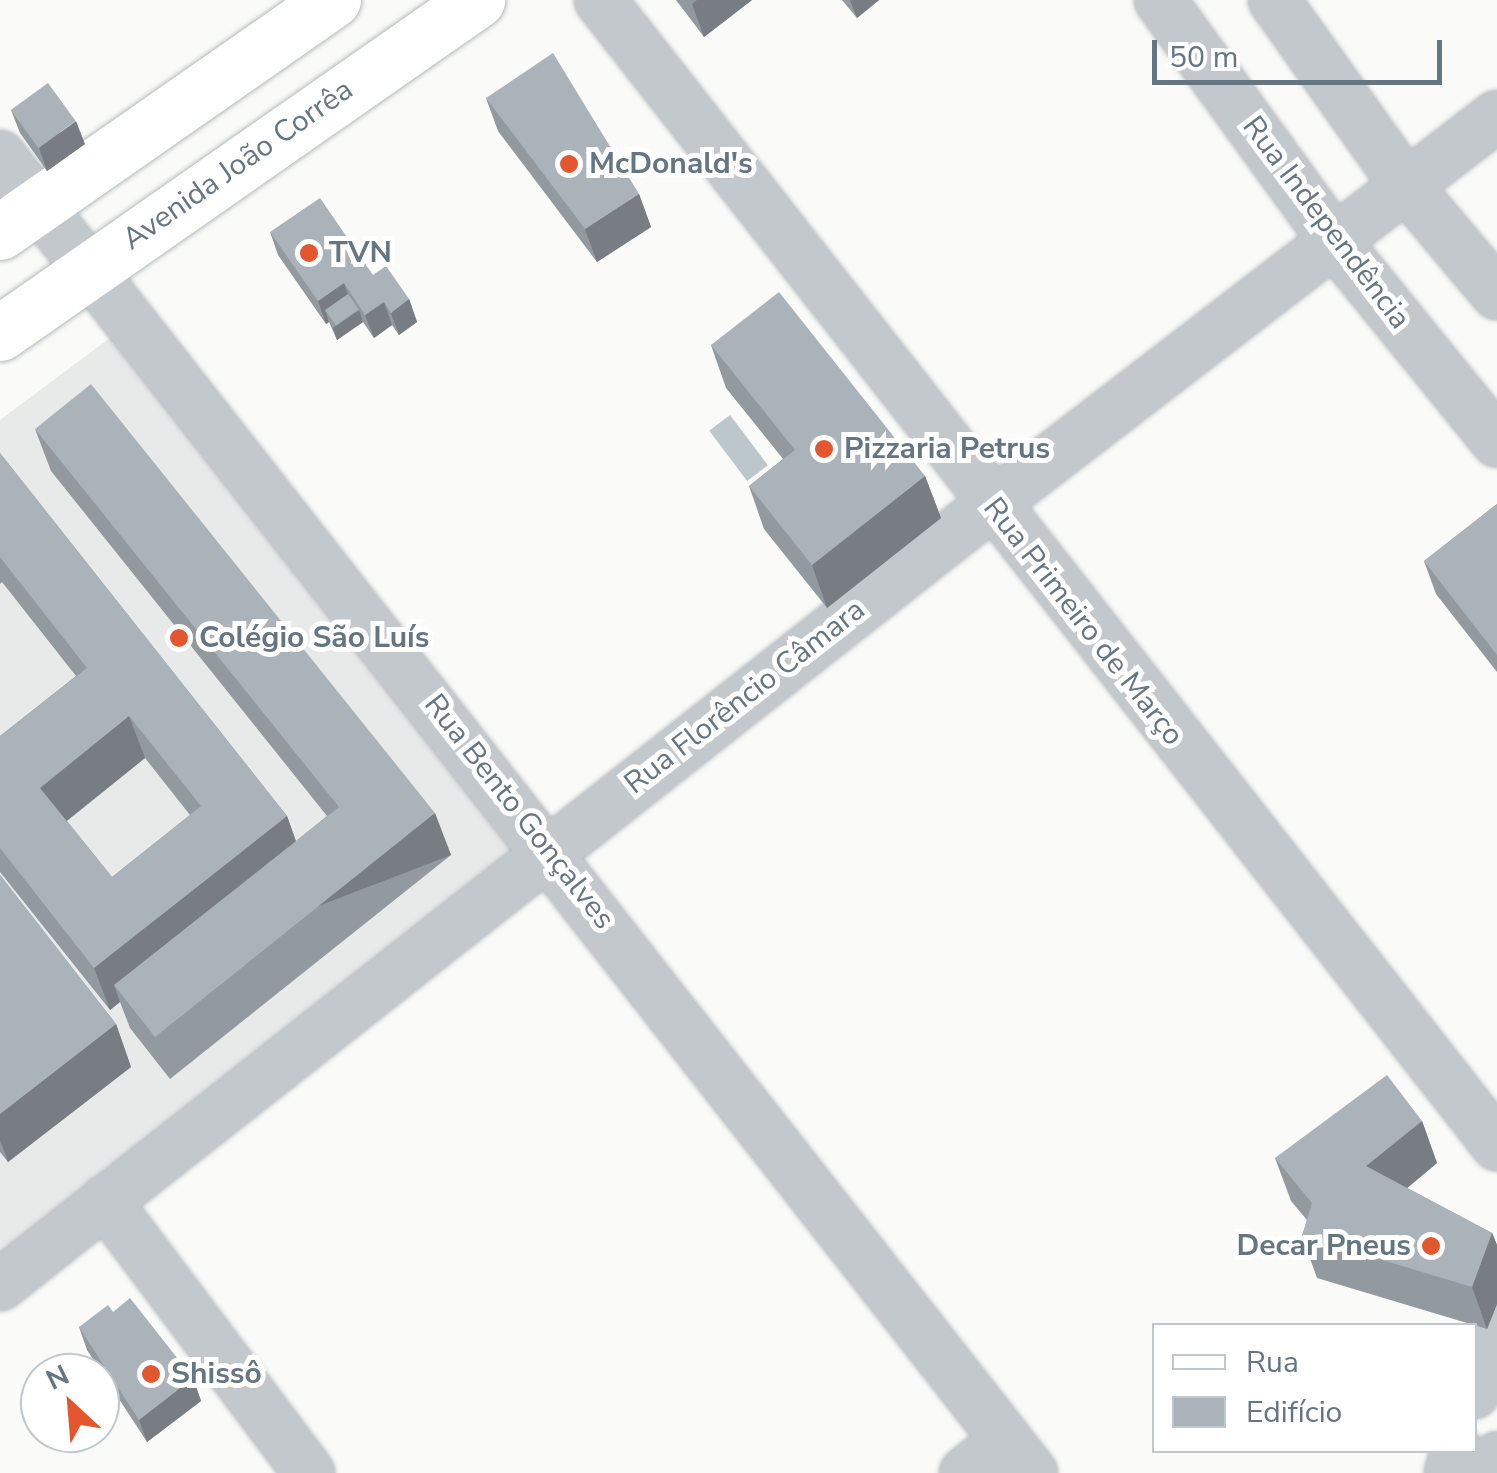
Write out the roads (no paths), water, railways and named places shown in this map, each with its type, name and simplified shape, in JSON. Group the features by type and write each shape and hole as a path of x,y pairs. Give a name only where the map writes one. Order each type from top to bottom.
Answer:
{"main road":[{"path":"20,218 334,0"},
{"path":"296,125 345,56 420,0"},
{"name":"Avenida João Corrêa","path":"0,333 477,0"}],"street":[{"name":"Rua Primeiro de Março","path":"600,0 990,505 1497,1145"},
{"name":"Rua Independência","path":"1160,0 1335,242 1497,442"},
{"path":"1274,0 1407,186 1497,294"},
{"name":"Rua Florêncio Câmara","path":"0,1285 990,505 1497,116"},
{"name":"Rua Bento Gonçalves","path":"0,156 20,218 87,269 550,850 1018,1457"},
{"path":"106,1201 309,1473"},
{"path":"1477,1385 1497,1328"},
{"path":"966,1473 1018,1457"},
{"path":"1493,1473 1497,1458"}],"place":[{"name":"McDonald's","path":"569,164"},
{"name":"TVN","path":"309,253"},
{"name":"Pizzaria Petrus","path":"824,449"},
{"name":"Colégio São Luís","path":"179,638"},
{"name":"Decar Pneus","path":"1431,1246"},
{"name":"Shissô","path":"151,1374"}]}
